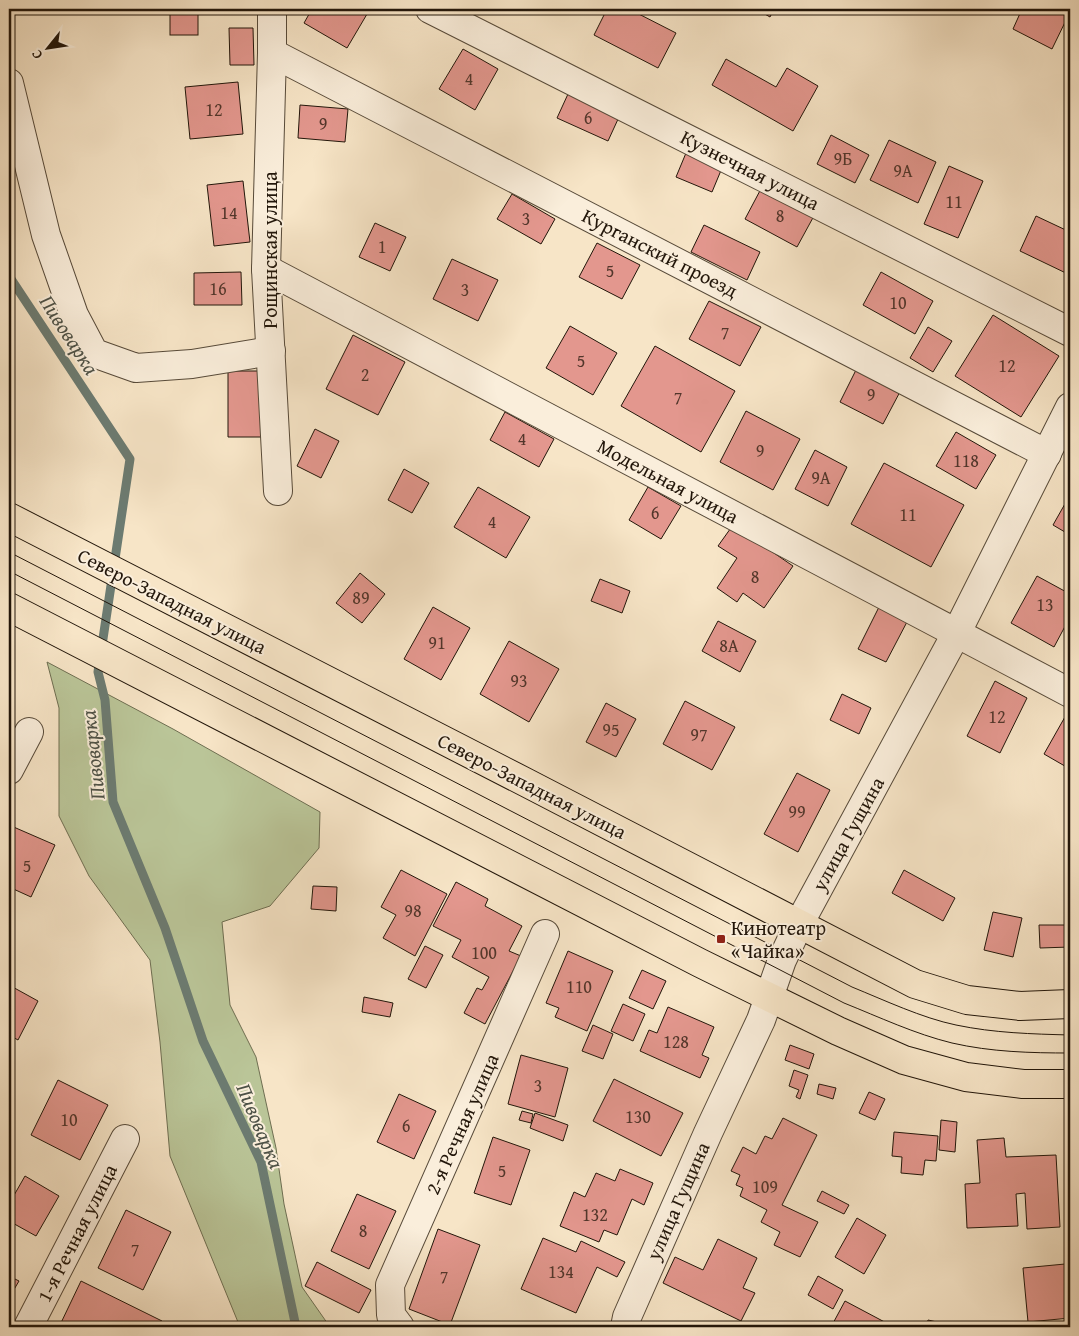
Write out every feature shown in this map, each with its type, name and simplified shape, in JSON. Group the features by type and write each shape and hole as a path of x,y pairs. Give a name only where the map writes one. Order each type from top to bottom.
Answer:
{"main road":[{"name":"Северо-Западная улица","path":"9,517 915,984 967,1000 1020,1006 1070,1004"},
{"path":"9,607 700,963 838,1031 904,1060 966,1077 1023,1084 1070,1084"}],"street":[{"name":"Рощинская улица","path":"272,9 266,269 278,491"},
{"name":"Кузнечная улица","path":"430,9 1070,332"},
{"name":"Курганский проезд","path":"272,53 1047,454"},
{"path":"9,83 46,236 74,316 94,353 136,368 192,364 271,351"},
{"name":"Модельная улица","path":"266,269 1070,693"},
{"name":"улица Гущина","path":"625,1327 627,1317 708,1133 761,1020 782,960 799,924 956,634 1070,407"},
{"path":"9,770 28,732"},
{"name":"2-я Речная улица","path":"395,1321 390,1286 545,934"},
{"name":"1-я Речная улица","path":"28,1327 125,1140"}],"green space":[{"path":"47,662 173,729 320,812 319,848 270,906 222,922 230,1005 256,1057 276,1148 284,1204 302,1287 330,1327 240,1327 170,1156 160,1042 150,960 89,876 59,816 59,708"}],"building":[{"path":"312,9 370,9 347,48 304,23"},
{"path":"607,9 629,9 676,33 658,68 594,35"},
{"path":"756,9 774,9 770,17"},
{"path":"1022,9 1070,9 1052,49 1013,29"},
{"path":"170,10 198,10 198,35 170,35"},
{"path":"229,28 253,28 254,65 230,65"},
{"path":"463,49 498,69 475,110 439,89"},
{"path":"726,59 776,87 787,68 818,86 793,131 712,85"},
{"path":"238,82 243,134 190,139 185,87"},
{"path":"568,94 619,117 608,141 557,118"},
{"path":"300,105 348,109 345,142 298,138"},
{"path":"831,135 869,155 855,183 817,164"},
{"path":"889,140 936,162 918,203 870,180"},
{"path":"686,153 722,168 712,192 676,177"},
{"path":"949,166 983,181 958,238 924,224"},
{"path":"243,181 250,242 214,246 207,185"},
{"path":"763,185 815,214 797,247 745,219"},
{"path":"512,194 555,219 541,244 497,219"},
{"path":"1036,216 1070,232 1070,275 1020,251"},
{"path":"375,223 406,237 390,271 359,257"},
{"path":"704,225 760,252 747,280 691,252"},
{"path":"597,243 640,265 622,299 579,277"},
{"path":"452,259 498,280 478,321 433,299"},
{"path":"241,272 242,305 194,305 194,273"},
{"path":"881,272 933,301 915,334 863,305"},
{"path":"709,301 761,327 740,366 689,339"},
{"path":"993,315 1059,356 1021,417 955,376"},
{"path":"570,326 617,353 593,395 546,368"},
{"path":"928,327 952,341 933,372 910,358"},
{"path":"353,335 405,362 378,415 326,389"},
{"path":"655,346 735,391 701,452 621,406"},
{"path":"858,366 902,388 883,424 840,402"},
{"path":"228,371 261,371 262,437 228,437"},
{"path":"746,411 800,439 773,490 720,462"},
{"path":"505,412 554,439 539,467 490,440"},
{"path":"315,429 339,441 321,478 297,466"},
{"path":"956,432 996,455 976,489 936,466"},
{"path":"815,450 847,467 828,506 795,489"},
{"path":"884,463 964,505 931,567 851,524"},
{"path":"404,469 429,483 412,513 388,500"},
{"path":"478,487 530,517 506,558 454,527"},
{"path":"648,487 681,506 661,539 629,520"},
{"path":"1070,495 1070,535 1053,525"},
{"path":"733,525 793,566 764,608 743,593 737,602 717,588 737,558 718,546"},
{"path":"360,573 385,594 362,623 336,603"},
{"path":"1037,576 1070,594 1070,617 1054,647 1011,623"},
{"path":"600,579 630,591 622,613 591,601"},
{"path":"880,605 908,620 886,662 858,649"},
{"path":"433,607 470,628 441,680 404,659"},
{"path":"718,621 756,641 740,672 702,651"},
{"path":"509,641 559,669 529,722 480,694"},
{"path":"995,681 1027,698 1000,753 967,736"},
{"path":"842,694 871,708 859,734 830,720"},
{"path":"685,701 735,727 712,770 663,744"},
{"path":"606,703 636,719 616,757 586,742"},
{"path":"1070,708 1070,769 1044,754"},
{"path":"797,773 830,790 798,852 764,834"},
{"path":"9,825 55,845 31,897 9,887"},
{"path":"401,870 447,894 415,956 383,938 396,915 381,907"},
{"path":"904,870 955,898 943,921 892,893"},
{"path":"456,882 488,899 485,906 522,926 509,951 521,956 485,1024 464,1013 477,988 482,990 489,977 452,957 461,940 433,926"},
{"path":"313,886 337,887 336,911 311,909"},
{"path":"993,912 1022,918 1013,957 984,950"},
{"path":"1039,925 1070,925 1070,947 1040,948"},
{"path":"425,946 443,955 426,988 408,979"},
{"path":"568,951 613,971 587,1031 555,1017 559,1008 546,1003"},
{"path":"642,970 666,981 653,1009 629,998"},
{"path":"9,985 38,1001 18,1040 9,1035"},
{"path":"364,997 393,1003 390,1017 362,1012"},
{"path":"623,1004 645,1014 633,1041 611,1031"},
{"path":"668,1007 714,1027 702,1055 709,1058 700,1078 640,1051 649,1030 657,1033"},
{"path":"593,1025 613,1034 603,1059 582,1051"},
{"path":"790,1045 814,1054 809,1069 785,1060"},
{"path":"521,1055 568,1068 555,1117 508,1104"},
{"path":"794,1070 808,1075 800,1099 796,1097 799,1090 789,1086"},
{"path":"614,1079 683,1113 661,1156 593,1121"},
{"path":"58,1080 108,1105 80,1160 31,1135"},
{"path":"819,1084 836,1088 833,1099 817,1094"},
{"path":"869,1092 885,1099 875,1120 859,1113"},
{"path":"399,1094 436,1111 414,1159 377,1142"},
{"path":"522,1111 533,1114 531,1123 519,1120"},
{"path":"535,1113 568,1125 563,1141 530,1128"},
{"path":"783,1118 817,1135 782,1205 818,1222 800,1257 774,1245 780,1232 761,1222 767,1210 740,1196 743,1188 736,1185 740,1175 731,1171 743,1147 756,1154 765,1136 772,1139"},
{"path":"941,1120 957,1122 955,1152 939,1150"},
{"path":"894,1132 938,1136 936,1161 925,1160 923,1175 901,1173 902,1157 892,1156"},
{"path":"493,1137 530,1150 511,1205 474,1193"},
{"path":"1004,1138 1006,1157 1056,1155 1060,1227 1027,1229 1025,1193 1016,1194 1018,1226 967,1228 965,1184 980,1183 977,1140"},
{"path":"620,1169 653,1183 644,1205 632,1199 617,1235 604,1230 599,1242 560,1226 574,1192 585,1197 596,1173 615,1181"},
{"path":"25,1176 59,1196 36,1236 9,1221 9,1204"},
{"path":"822,1191 849,1205 844,1214 817,1201"},
{"path":"357,1194 396,1211 369,1269 331,1251"},
{"path":"126,1210 171,1232 143,1290 98,1268"},
{"path":"857,1218 886,1235 864,1274 835,1257"},
{"path":"438,1229 480,1245 450,1325 409,1309"},
{"path":"543,1238 576,1252 581,1241 625,1262 617,1277 597,1267 576,1313 521,1289"},
{"path":"718,1239 757,1258 743,1288 755,1293 741,1321 663,1283 675,1257 703,1270"},
{"path":"317,1262 371,1290 359,1313 305,1286"},
{"path":"1065,1264 1070,1318 1028,1322 1023,1268"},
{"path":"9,1276 19,1281 9,1298"},
{"path":"818,1276 843,1290 833,1309 808,1295"},
{"path":"81,1281 162,1321 159,1327 59,1327"},
{"path":"845,1301 894,1327 831,1327"},
{"path":"928,1320 959,1327 926,1327"}],"waterway":[{"name":"Пивоварка","path":"9,276 130,459 98,672 105,700 113,802 165,928 203,1041 261,1162 296,1327"}],"tram line":[{"path":"9,552 852,987 917,1013 956,1025 1027,1034 1070,1035"},
{"path":"9,571 844,1003 911,1030 952,1043 1011,1051 1070,1053"}],"place":[{"name":"Кинотеатр «Чайка»","path":"721,939"}]}
